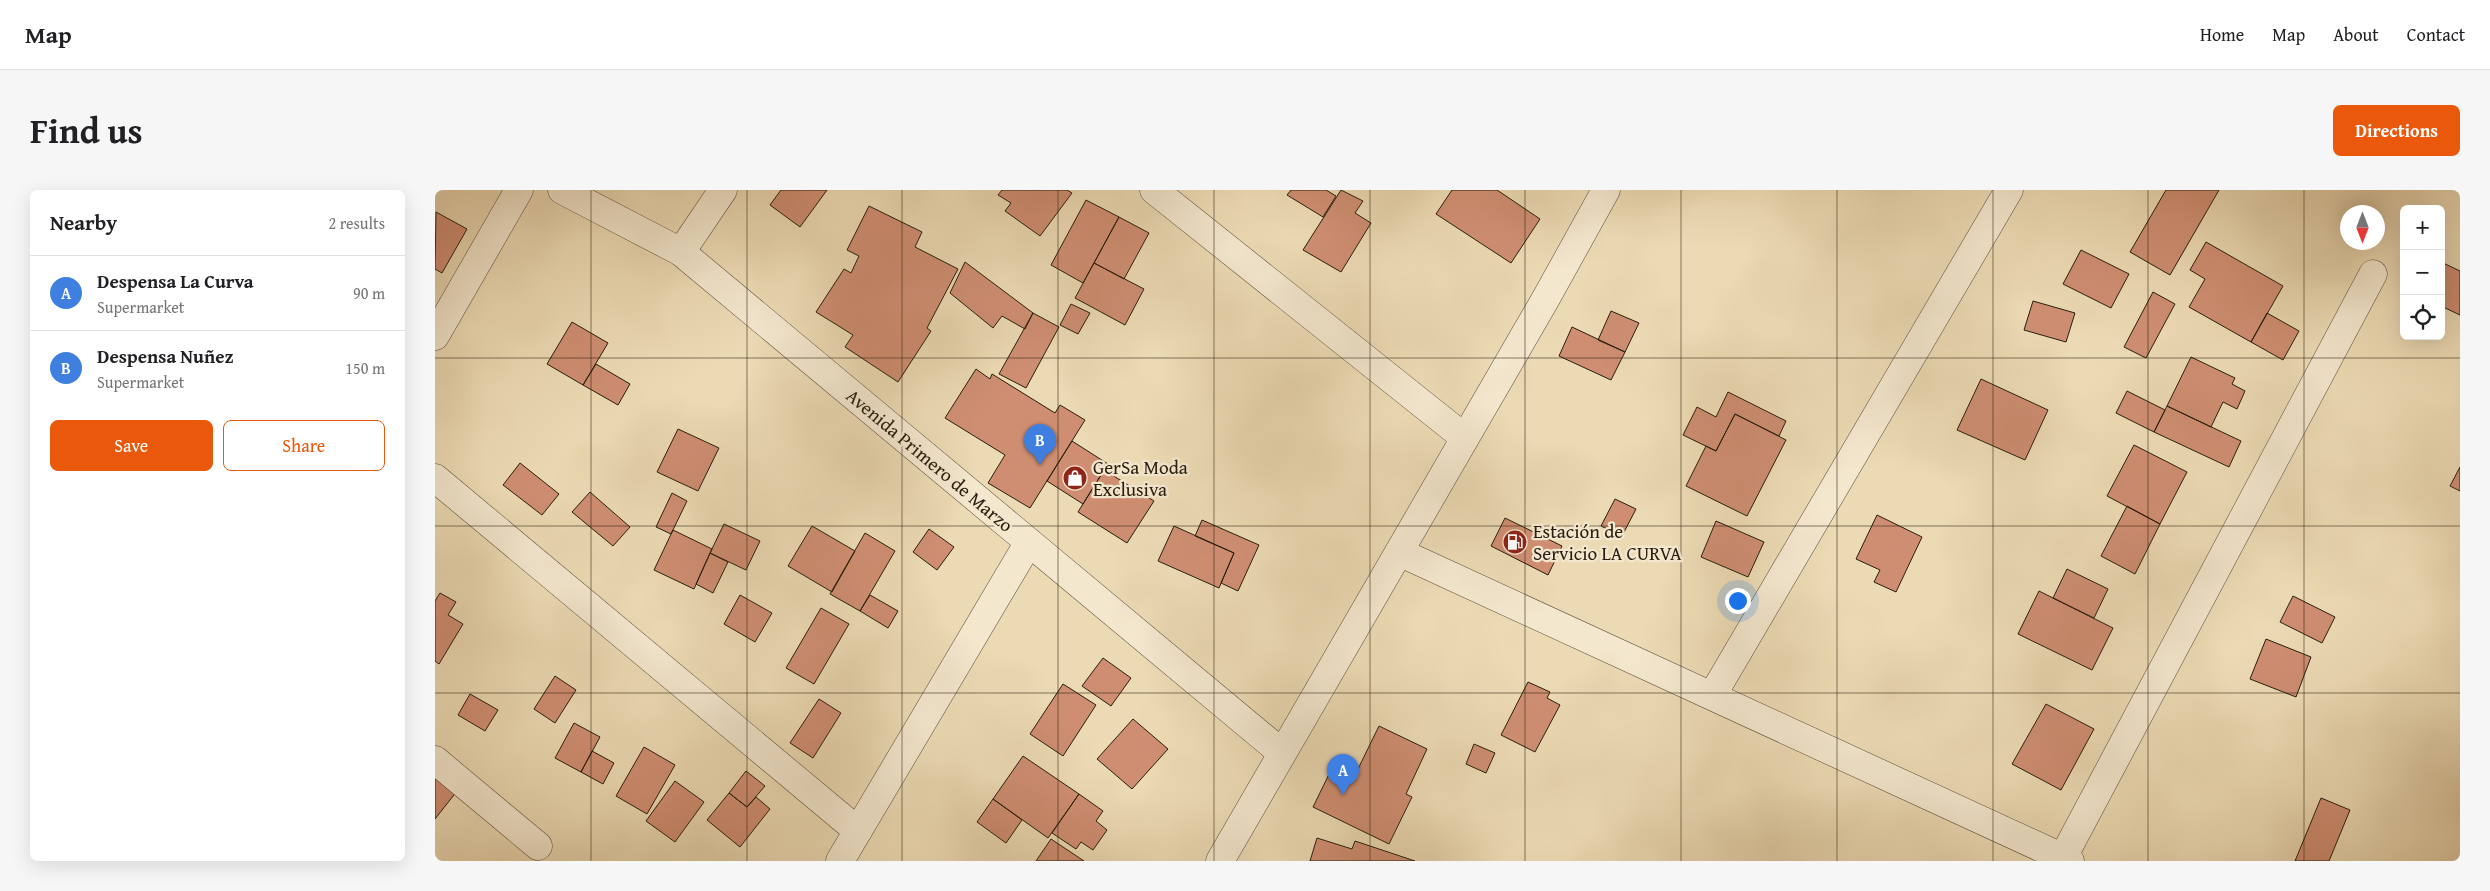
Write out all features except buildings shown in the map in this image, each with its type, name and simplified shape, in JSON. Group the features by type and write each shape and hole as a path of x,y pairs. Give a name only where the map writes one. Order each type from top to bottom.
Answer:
{"street":[{"path":"435,336 519,190"},
{"name":"Avenida Primero de Marzo","path":"562,190 681,252 1282,754"},
{"path":"681,252 723,190"},
{"path":"1154,190 1465,438"},
{"path":"1220,861 1606,190"},
{"path":"1712,696 2009,190"},
{"path":"1399,552 2065,860 2373,274"},
{"path":"435,478 857,831"},
{"path":"840,861 1029,542"},
{"path":"435,760 538,846"}],"place":[{"name":"Despensa Nuñez","path":"1040,465"},
{"name":"GerSa Moda Exclusiva","path":"1075,478"},
{"name":"Estación de Servicio LA CURVA","path":"1515,542"},
{"name":"Despensa La Curva","path":"1343,795"}]}
